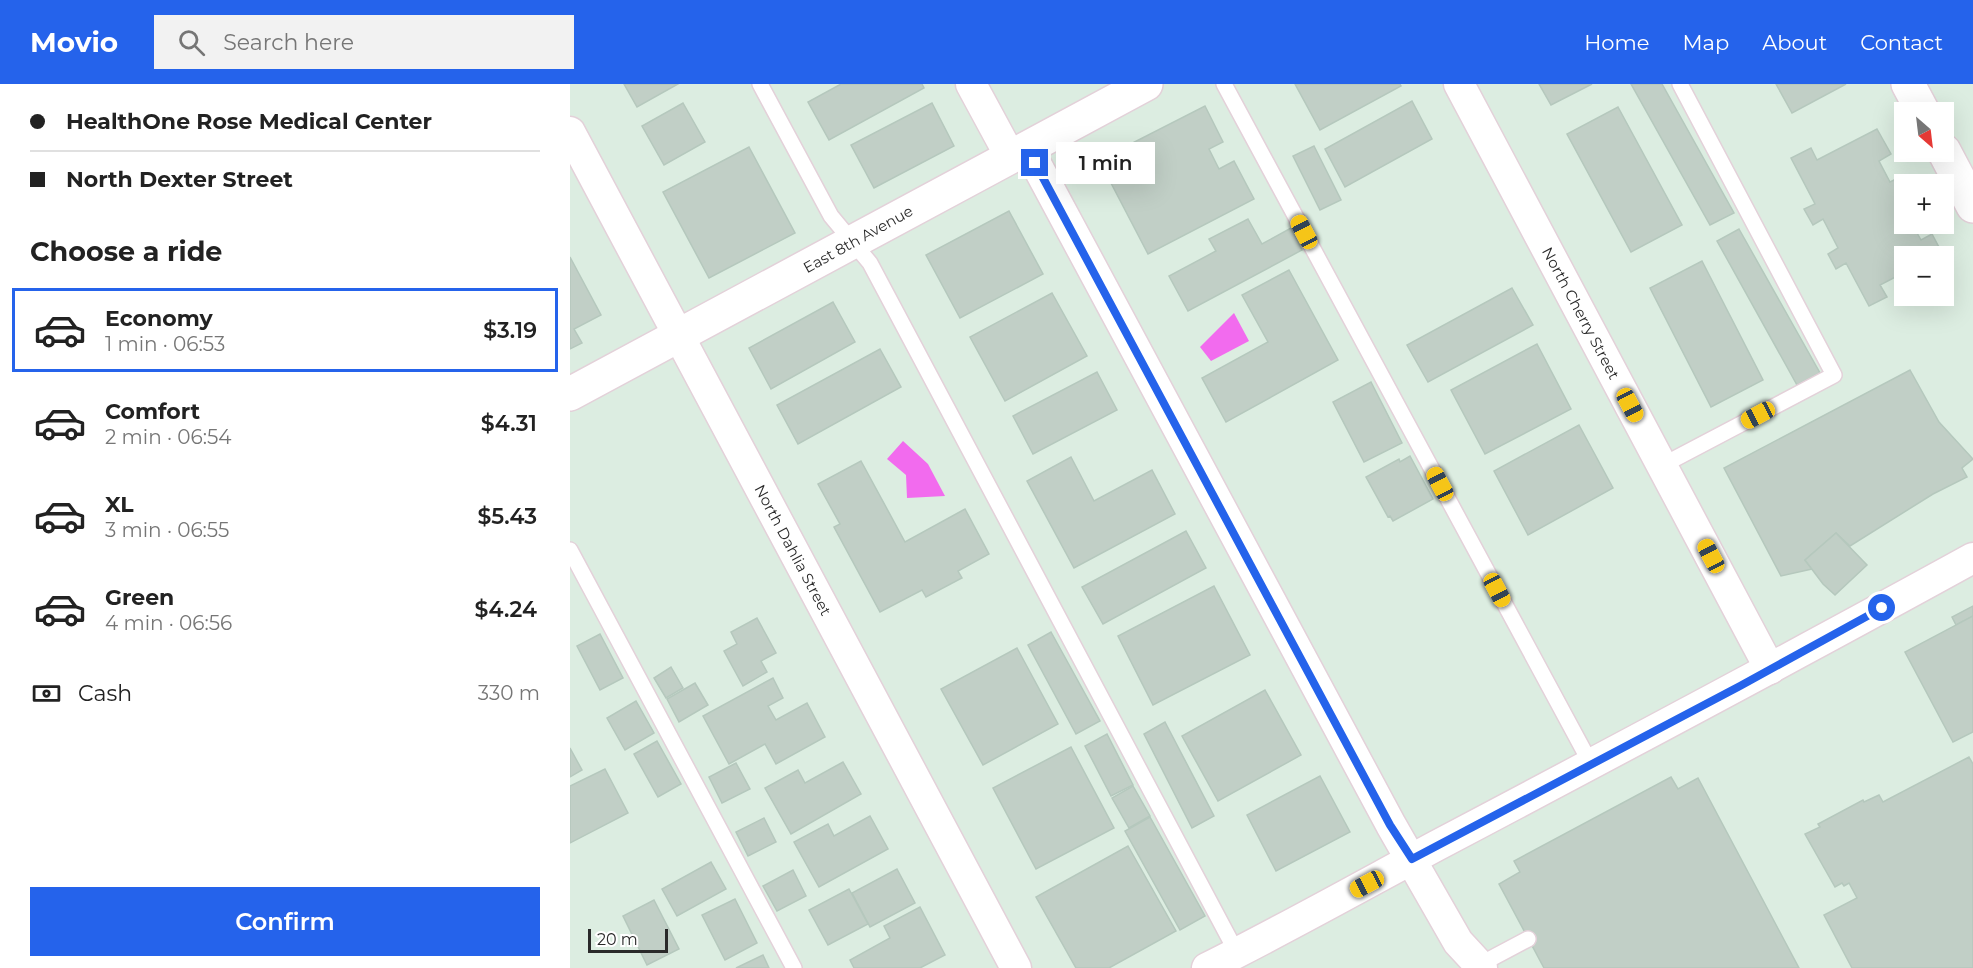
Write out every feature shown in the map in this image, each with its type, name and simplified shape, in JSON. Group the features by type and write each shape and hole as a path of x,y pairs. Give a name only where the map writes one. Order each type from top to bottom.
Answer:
{"street":[{"path":"971,84 1018,152 1390,825 1412,859 1458,942 1480,966"},
{"name":"East 8th Avenue","path":"570,394 1146,84"},
{"name":"North Cherry Street","path":"1460,84 1770,669"},
{"path":"1908,84 1918,102"},
{"name":"North Dahlia Street","path":"570,132 1016,968"},
{"path":"1950,162 1973,206"},
{"path":"1207,968 1770,669 1973,558"}],"lane":[{"path":"760,84 831,216 870,263 1237,953"},
{"path":"1224,84 1591,764"},
{"path":"1662,465 1834,375 1680,84"},
{"path":"570,550 794,968"},
{"path":"1480,966 1528,939"}],"shaded area":[{"path":"1234,313 1249,341 1211,361 1200,347"},
{"path":"903,441 928,464 945,496 907,498 906,475 887,459"}],"building":[{"path":"624,84 678,84 637,107"},
{"path":"841,84 922,84 924,88 829,140 808,102"},
{"path":"1295,84 1400,84 1401,86 1320,130"},
{"path":"1539,84 1592,84 1551,105"},
{"path":"1631,84 1662,84 1734,213 1710,225"},
{"path":"1776,84 1846,84 1792,113"},
{"path":"1412,101 1432,139 1345,187 1325,149"},
{"path":"683,103 705,142 664,165 642,126"},
{"path":"932,103 954,146 874,188 851,145"},
{"path":"1205,106 1223,142 1209,149 1219,169 1234,161 1254,199 1148,254 1099,160"},
{"path":"1618,107 1682,225 1631,252 1567,134"},
{"path":"1877,129 1891,154 1879,161 1890,182 1894,180 1894,234 1918,234 1921,240 1932,234 1938,246 1894,246 1894,278 1880,285 1887,297 1869,306 1846,263 1836,269 1828,254 1838,248 1823,219 1813,225 1804,209 1815,204 1791,158 1811,148 1817,160"},
{"path":"1314,146 1341,200 1320,210 1293,156"},
{"path":"749,147 795,233 709,278 663,192"},
{"path":"1009,211 1043,274 960,318 926,255"},
{"path":"1248,219 1262,244 1291,228 1302,250 1188,311 1169,276 1216,251 1209,239"},
{"path":"1739,229 1820,373 1797,385 1717,241"},
{"path":"570,257 601,315 574,329 582,343 570,349"},
{"path":"1702,261 1763,380 1711,407 1650,288"},
{"path":"1289,270 1338,360 1226,422 1202,378 1268,342 1242,295"},
{"path":"1512,288 1533,325 1428,382 1407,345"},
{"path":"1052,293 1087,356 1005,401 970,337"},
{"path":"833,302 855,342 771,389 749,348"},
{"path":"1537,344 1571,409 1485,454 1451,390"},
{"path":"880,349 901,387 798,444 777,405"},
{"path":"1910,370 1939,422 1973,459 1962,468 1967,477 1933,494 1850,546 1836,533 1805,560 1812,569 1781,576 1724,468"},
{"path":"1097,372 1117,410 1033,454 1013,416"},
{"path":"1371,382 1402,443 1364,462 1333,402"},
{"path":"1579,425 1613,488 1528,535 1494,471"},
{"path":"1410,456 1433,499 1393,521 1390,516 1388,517 1366,477 1399,459 1400,462"},
{"path":"1071,457 1094,501 1152,470 1175,514 1074,568 1027,481"},
{"path":"861,461 905,542 965,509 989,554 958,571 962,578 926,597 922,590 880,612 834,527 840,524 818,484"},
{"path":"1186,531 1206,568 1103,624 1082,587"},
{"path":"1836,533 1867,565 1835,595 1823,584 1805,560"},
{"path":"1214,586 1250,655 1153,705 1118,636"},
{"path":"1973,606 1973,616 1956,625 1952,617"},
{"path":"1973,616 1973,732 1953,742 1905,652"},
{"path":"757,618 776,653 761,661 767,672 743,686 724,651 737,644 731,632"},
{"path":"1051,632 1100,721 1076,734 1028,645"},
{"path":"600,634 623,678 600,690 577,646"},
{"path":"1017,648 1058,724 983,765 941,689"},
{"path":"671,667 683,688 666,698 654,678"},
{"path":"773,678 783,698 768,706 776,720 807,703 825,737 776,764 765,744 729,764 703,716"},
{"path":"695,683 708,705 679,722 667,699"},
{"path":"1265,690 1301,755 1218,801 1182,736"},
{"path":"636,701 654,733 625,750 607,718"},
{"path":"1165,722 1214,816 1192,828 1144,734"},
{"path":"1107,734 1133,785 1111,796 1085,746"},
{"path":"657,741 681,784 658,797 634,754"},
{"path":"1071,747 1114,828 1036,869 993,788"},
{"path":"570,748 582,770 570,777"},
{"path":"1969,757 1973,764 1973,968 1852,968 1824,915 1857,898 1849,883 1844,886 1842,883 1835,887 1805,834 1820,827 1818,824 1863,800 1864,802 1879,795 1883,802"},
{"path":"843,762 861,794 791,834 765,788 798,770 805,783"},
{"path":"736,763 750,789 722,803 709,777"},
{"path":"605,769 628,813 570,843 570,786"},
{"path":"1320,776 1350,832 1276,871 1247,815"},
{"path":"1671,777 1678,789 1698,778 1799,968 1544,968 1499,884 1520,872 1514,861"},
{"path":"1133,786 1150,816 1129,828 1112,798"},
{"path":"870,816 888,849 819,887 794,842 828,824 834,836"},
{"path":"1150,817 1205,916 1180,930 1125,831"},
{"path":"764,818 776,842 748,856 736,832"},
{"path":"1128,846 1176,931 1109,968 1076,968 1036,897"},
{"path":"711,862 726,889 677,916 662,889"},
{"path":"897,869 915,903 870,927 852,893"},
{"path":"793,870 806,896 777,911 763,886"},
{"path":"849,889 868,924 828,945 809,910"},
{"path":"735,899 757,943 725,960 702,915"},
{"path":"654,900 679,949 647,965 623,916"},
{"path":"920,907 945,955 920,968 854,968 850,960 890,938 884,926"},
{"path":"763,955 769,968 736,968"}],"route":[{"path":"1035,163 1390,825 1412,859 1740,686 1882,608"}]}
